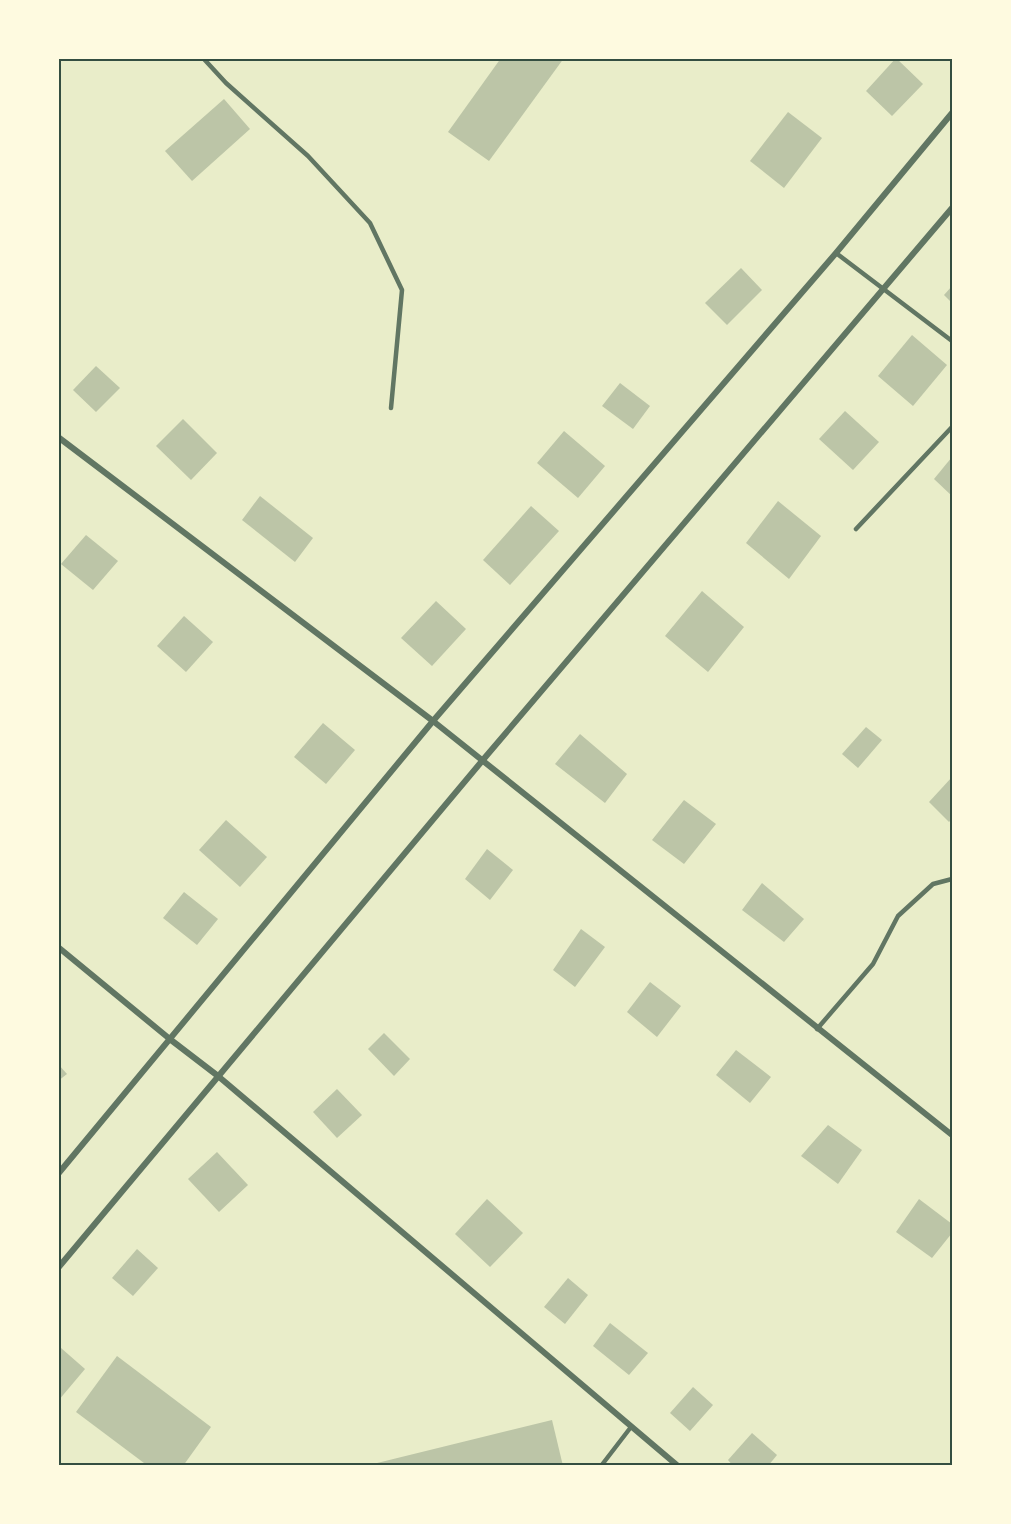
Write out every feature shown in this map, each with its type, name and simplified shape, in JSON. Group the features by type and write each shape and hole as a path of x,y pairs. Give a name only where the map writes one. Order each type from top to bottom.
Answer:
{"street":[{"path":"58,1174 433,721 836,253 952,112"},
{"path":"58,1269 482,761 952,208"},
{"path":"58,436 433,721 952,1135"},
{"path":"58,947 218,1076 678,1466"}],"lane":[{"path":"203,58 226,83 308,156 370,223 402,290 391,408"},
{"path":"836,253 952,341"},
{"path":"856,529 952,427"},
{"path":"817,1029 873,964 898,916 933,884 952,879"},
{"path":"601,1466 631,1427"}],"building":[{"path":"501,58 564,58 489,161 448,132"},
{"path":"896,58 923,84 892,116 866,91"},
{"path":"224,99 250,129 192,181 165,151"},
{"path":"788,112 822,138 784,188 750,161"},
{"path":"741,268 762,290 727,325 705,303"},
{"path":"952,286 952,303 944,295"},
{"path":"912,335 947,365 913,406 878,376"},
{"path":"96,366 120,388 96,412 73,390"},
{"path":"620,383 650,406 633,429 602,406"},
{"path":"845,411 879,442 853,470 819,439"},
{"path":"183,419 217,453 191,480 156,446"},
{"path":"564,431 605,466 578,498 537,463"},
{"path":"952,457 952,496 934,479"},
{"path":"260,496 313,538 295,562 242,520"},
{"path":"778,501 821,536 789,579 746,543"},
{"path":"531,506 559,531 510,585 483,560"},
{"path":"86,535 118,561 93,590 61,564"},
{"path":"702,591 744,627 708,672 665,636"},
{"path":"436,601 466,629 432,666 401,638"},
{"path":"184,616 213,642 186,672 157,646"},
{"path":"323,723 355,750 326,784 294,757"},
{"path":"866,727 882,740 858,768 842,754"},
{"path":"580,734 627,774 605,803 555,764"},
{"path":"952,777 952,819 949,822 929,802"},
{"path":"684,800 716,824 684,864 652,840"},
{"path":"226,820 267,857 240,887 199,850"},
{"path":"487,849 513,870 490,900 465,879"},
{"path":"762,883 804,919 784,942 742,910"},
{"path":"184,892 218,919 197,945 163,918"},
{"path":"581,929 605,947 575,987 553,970"},
{"path":"650,982 681,1006 657,1037 627,1012"},
{"path":"384,1033 410,1059 394,1076 368,1049"},
{"path":"736,1050 771,1077 750,1103 716,1075"},
{"path":"58,1064 67,1074 58,1081"},
{"path":"337,1089 362,1115 337,1138 313,1112"},
{"path":"828,1125 862,1150 838,1184 801,1156"},
{"path":"217,1152 248,1185 219,1212 188,1179"},
{"path":"487,1199 523,1233 490,1267 455,1234"},
{"path":"919,1199 952,1224 952,1233 932,1258 896,1232"},
{"path":"137,1249 158,1268 133,1296 112,1278"},
{"path":"568,1278 588,1295 565,1324 544,1307"},
{"path":"610,1323 648,1353 629,1375 593,1346"},
{"path":"61,1348 85,1369 58,1401 58,1351"},
{"path":"117,1356 211,1427 183,1466 148,1466 76,1412"},
{"path":"693,1387 713,1405 690,1431 670,1413"},
{"path":"552,1420 563,1466 369,1466 369,1465"},
{"path":"752,1433 777,1455 768,1466 733,1466 728,1460"}]}
